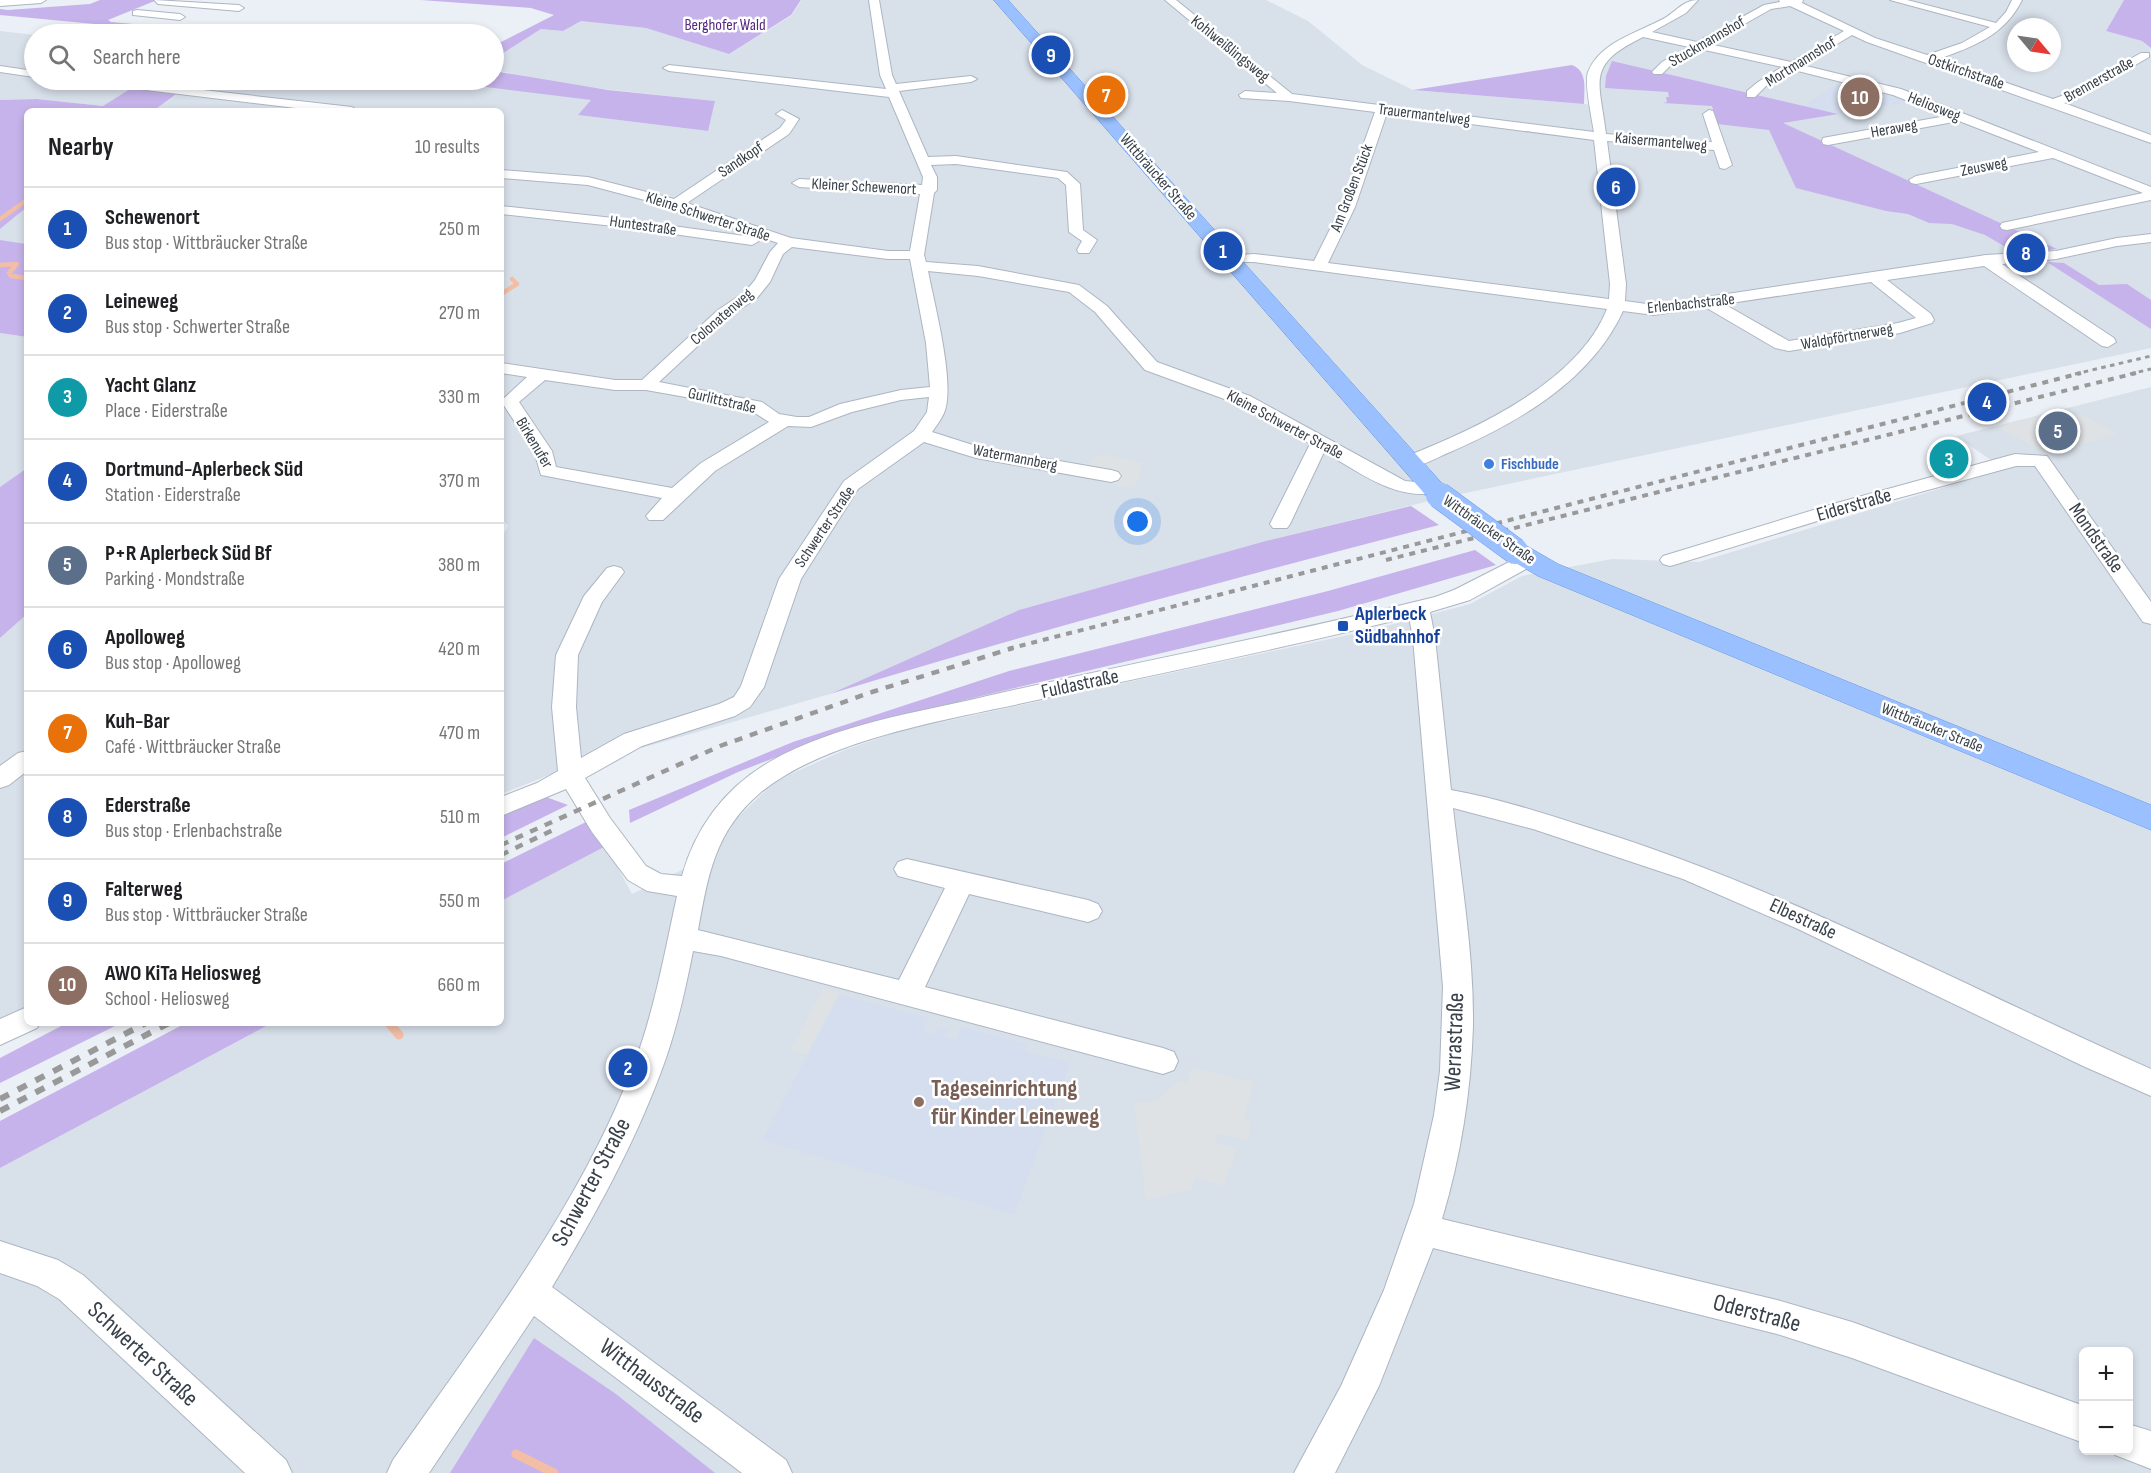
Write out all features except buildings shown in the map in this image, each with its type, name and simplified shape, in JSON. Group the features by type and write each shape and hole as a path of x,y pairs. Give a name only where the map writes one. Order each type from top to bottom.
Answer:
{"main road":[{"name":"Wittbräucker Straße","path":"1001,0 1409,462 1451,506 1522,556 2151,818"}],"street":[{"path":"0,3 40,0"},
{"path":"191,18 137,13 136,10 159,0 240,8"},
{"name":"Schwerter Straße","path":"504,806 571,777 605,754 633,740 727,710 742,702 752,687 790,579 851,485 921,435 936,412 939,391 932,325 918,261 924,205 930,190 930,177 886,75 874,0"},
{"name":"Kohlweißlingsweg","path":"1170,0 1289,97"},
{"path":"1409,462 1444,449 1531,402 1580,363 1601,335 1616,307 1618,284 1593,75 1598,63 1611,49 1678,14 1693,0"},
{"path":"1896,0 1997,26"},
{"path":"1926,59 1963,47 1997,26 2013,9 2017,0"},
{"name":"Ostkirchstraße","path":"1792,1 1851,31 2151,139"},
{"name":"Stuckmannshof","path":"1658,72 1666,64 1698,45 1768,7 1792,1"},
{"name":"Mortmannshof","path":"1751,94 1792,66 1851,31"},
{"name":"Heliosweg","path":"1641,33 1859,81 1898,92 2149,191 2150,196 2007,226"},
{"name":"Brennerstraße","path":"2053,103 2071,97 2145,55"},
{"path":"669,68 893,91 971,80"},
{"path":"0,69 24,73"},
{"path":"173,90 326,108"},
{"name":"Trauermantelweg","path":"1245,95 1289,97 1602,137"},
{"name":"Am Großen Stück","path":"1319,266 1348,207 1382,109"},
{"name":"Sandkopf","path":"676,204 784,131 793,119 782,114"},
{"name":"Kaisermantelweg","path":"1709,114 1725,165"},
{"name":"Heraweg","path":"1828,141 1960,117"},
{"name":"Kaisermantelweg","path":"1602,137 1719,147"},
{"name":"Zeusweg","path":"1917,180 2052,154"},
{"path":"925,161 956,160 1062,175 1073,184 1076,232 1090,240 1084,250"},
{"name":"Kleine Schwerter Straße","path":"504,174 588,181 676,204 787,244 888,255 1074,288 1101,309 1151,366 1244,400 1401,486 1435,491"},
{"name":"Kleiner Schewenort","path":"799,183 930,190"},
{"path":"2121,203 2144,213"},
{"name":"Huntestraße","path":"504,210 787,244"},
{"name":"Erlenbachstraße","path":"1230,259 1254,258 1616,307 1654,310 1986,260 2056,255 2117,242 2151,238"},
{"name":"Colonatenweg","path":"646,385 724,313 751,295 762,282 777,252 787,244"},
{"path":"1986,260 2108,342"},
{"name":"Waldpförtnerweg","path":"1710,303 1789,346 1900,328 1926,320 1874,277"},
{"name":"Gurlittstraße","path":"504,369 615,385 646,385 756,406 783,421 811,422 846,408 902,395 939,391"},
{"name":"Birkenufer","path":"541,375 510,401 543,451 548,471 676,495"},
{"path":"657,516 676,495 723,456 768,432 783,421"},
{"name":"Watermannberg","path":"921,435 976,452 1111,476"},
{"path":"1280,524 1317,447 1322,444"},
{"name":"Eiderstraße","path":"1670,560 1840,508 2015,460 2040,460"},
{"name":"Mondstraße","path":"2040,460 2151,617"},
{"name":"Fuldastraße","path":"691,887 713,829 727,809 745,792 785,765 849,738 891,726 1255,648 1418,608 1461,594 1522,556"},
{"path":"614,572 592,601 567,655 564,707 571,777 601,825 637,873 656,884 691,887"},
{"name":"Werrastraße","path":"1324,1467 1395,1308 1422,1229 1448,1121 1455,1072 1458,1024 1456,962 1424,638 1418,608"},
{"path":"0,779 24,761"},
{"name":"Elbestraße","path":"1440,797 1468,801 1539,821 1691,871 1808,921 2015,1021 2151,1083"},
{"path":"907,869 1088,911"},
{"path":"908,994 961,882"},
{"name":"Schwerter Straße","path":"406,1473 530,1292 594,1186 636,1097 665,1016 691,887"},
{"path":"682,938 721,945 1163,1061"},
{"path":"0,1033 24,1021"},
{"name":"Oderstraße","path":"1422,1229 1788,1320 1852,1340 2079,1423"},
{"name":"Schwerter Straße","path":"0,1257 46,1272 71,1287 273,1473"},
{"name":"Witthausstraße","path":"530,1292 577,1324 773,1473"},
{"path":"2133,1444 2151,1450"}],"shaded area":[{"path":"802,0 1266,0 1308,21 1362,65 1413,90 1596,105 1600,87 1598,63 1678,14 1692,0 2124,0 2106,31 2142,41 2151,48 2149,54 2151,55 2151,348 1437,499 1262,542 1019,610 830,694 554,773 504,793 504,533 508,526 504,521 504,108 157,108 178,94 161,91 163,90 504,90 504,87 592,100 578,115 707,131 715,101 576,86 504,72 504,53 541,29 563,31 581,21 646,28 729,54 791,16"},
{"path":"0,31 24,34 24,90 128,90 104,106 37,99 0,100"},
{"path":"1842,81 1882,93 1889,92 1913,101 1838,114 1803,106"},
{"path":"24,209 24,244 0,240 0,229"},
{"path":"0,333 24,337 24,470 0,487"},
{"path":"2151,387 2151,1473 0,1473 0,1168 266,1026 504,1026 504,899 606,846 632,894 715,854 737,818 777,780 845,750 896,732 1367,631 1470,604 1522,576 1612,559 1699,562 2004,469 1956,436"},
{"path":"2057,411 2068,417 2080,414 2118,434 2047,454 1998,427"},
{"path":"999,451 1087,464 1103,454 1143,463 1135,488 1081,477 1078,474 991,461"},
{"path":"24,617 24,1025 0,1040 0,638"},
{"path":"823,988 839,992 807,1054 791,1050"},
{"name":"Tageseinrichtung für Kinder Leineweg","path":"840,995 928,1018 923,1031 934,1034 937,1028 948,1031 945,1037 956,1040 961,1027 1027,1044 1024,1051 1070,1063 1014,1215 762,1140"},
{"path":"1192,1068 1253,1082 1244,1118 1252,1122 1247,1140 1218,1133 1216,1143 1237,1149 1224,1186 1195,1177 1191,1189 1146,1200 1134,1103 1157,1101 1177,1081 1186,1083"}],"green space":[{"path":"100,0 157,0 108,20 133,24 95,24 0,15 0,9 90,4"},
{"name":"Berghofer Wald","path":"421,0 801,0 791,15 729,54 646,28 581,21 563,31 541,29 504,53 504,40 554,15 531,8"},
{"path":"2124,0 2151,0 2151,48 2142,41 2106,31"},
{"path":"1612,61 1838,114 1783,123 2057,249 2016,253 1985,235 1952,224 1929,223 1908,214 1886,211 1796,188 1769,130 1717,124 1712,106 1663,103 1667,102 1668,92 1605,88 1606,76"},
{"path":"1572,65 1583,76 1584,104 1413,90"},
{"path":"504,73 608,90 715,101 708,131 578,115 591,100 504,89"},
{"path":"128,90 178,93 157,108 24,108 24,209 0,229 0,100 37,99 103,106"},
{"path":"0,240 24,244 24,337 0,333"},
{"path":"2047,262 2064,263 2099,285 2127,284 2151,300 2151,329"},
{"path":"24,470 24,617 0,638 0,487"},
{"path":"1411,506 1439,525 1134,606 830,694 1019,610 1262,542"},
{"path":"1475,550 1496,565 1338,611 856,726 738,772 630,823 629,810 793,742 1009,671 1328,591"},
{"path":"546,797 568,805 504,837 504,815"},
{"path":"588,821 606,846 504,899 504,863"},
{"path":"61,1026 115,1026 0,1083 0,1058"},
{"path":"180,1026 266,1026 0,1168 0,1121"},
{"path":"534,1338 616,1394 715,1473 450,1473"}],"waterway":[{"path":"0,219 24,202"},
{"path":"0,265 17,264 9,273 11,276 24,278"},
{"path":"504,292 517,284 512,279"},
{"path":"392,1026 399,1035"},
{"path":"516,1454 554,1473"}],"railway":[{"path":"2075,374 2151,356"},
{"path":"2130,374 2151,369"},
{"path":"1008,649 2081,373"},
{"path":"1386,560 2136,373"},
{"path":"504,844 720,746 872,692 1013,648"},
{"path":"504,854 557,828"},
{"path":"0,1099 140,1026"},
{"path":"0,1111 163,1026"}],"place":[{"name":"Falterweg","path":"1051,55"},
{"name":"Kuh-Bar","path":"1106,95"},
{"name":"AWO KiTa Heliosweg","path":"1860,97"},
{"name":"Apolloweg","path":"1616,187"},
{"name":"Schewenort","path":"1223,251"},
{"name":"Ederstraße","path":"2026,253"},
{"name":"Dortmund-Aplerbeck Süd","path":"1987,402"},
{"name":"P+R Aplerbeck Süd Bf","path":"2058,431"},
{"name":"Yacht Glanz","path":"1949,459"},
{"name":"Fischbude","path":"1489,464"},
{"name":"Aplerbeck Südbahnhof","path":"1343,626"},
{"name":"Leineweg","path":"628,1068"},
{"name":"Tageseinrichtung für Kinder Leineweg","path":"919,1102"}]}
